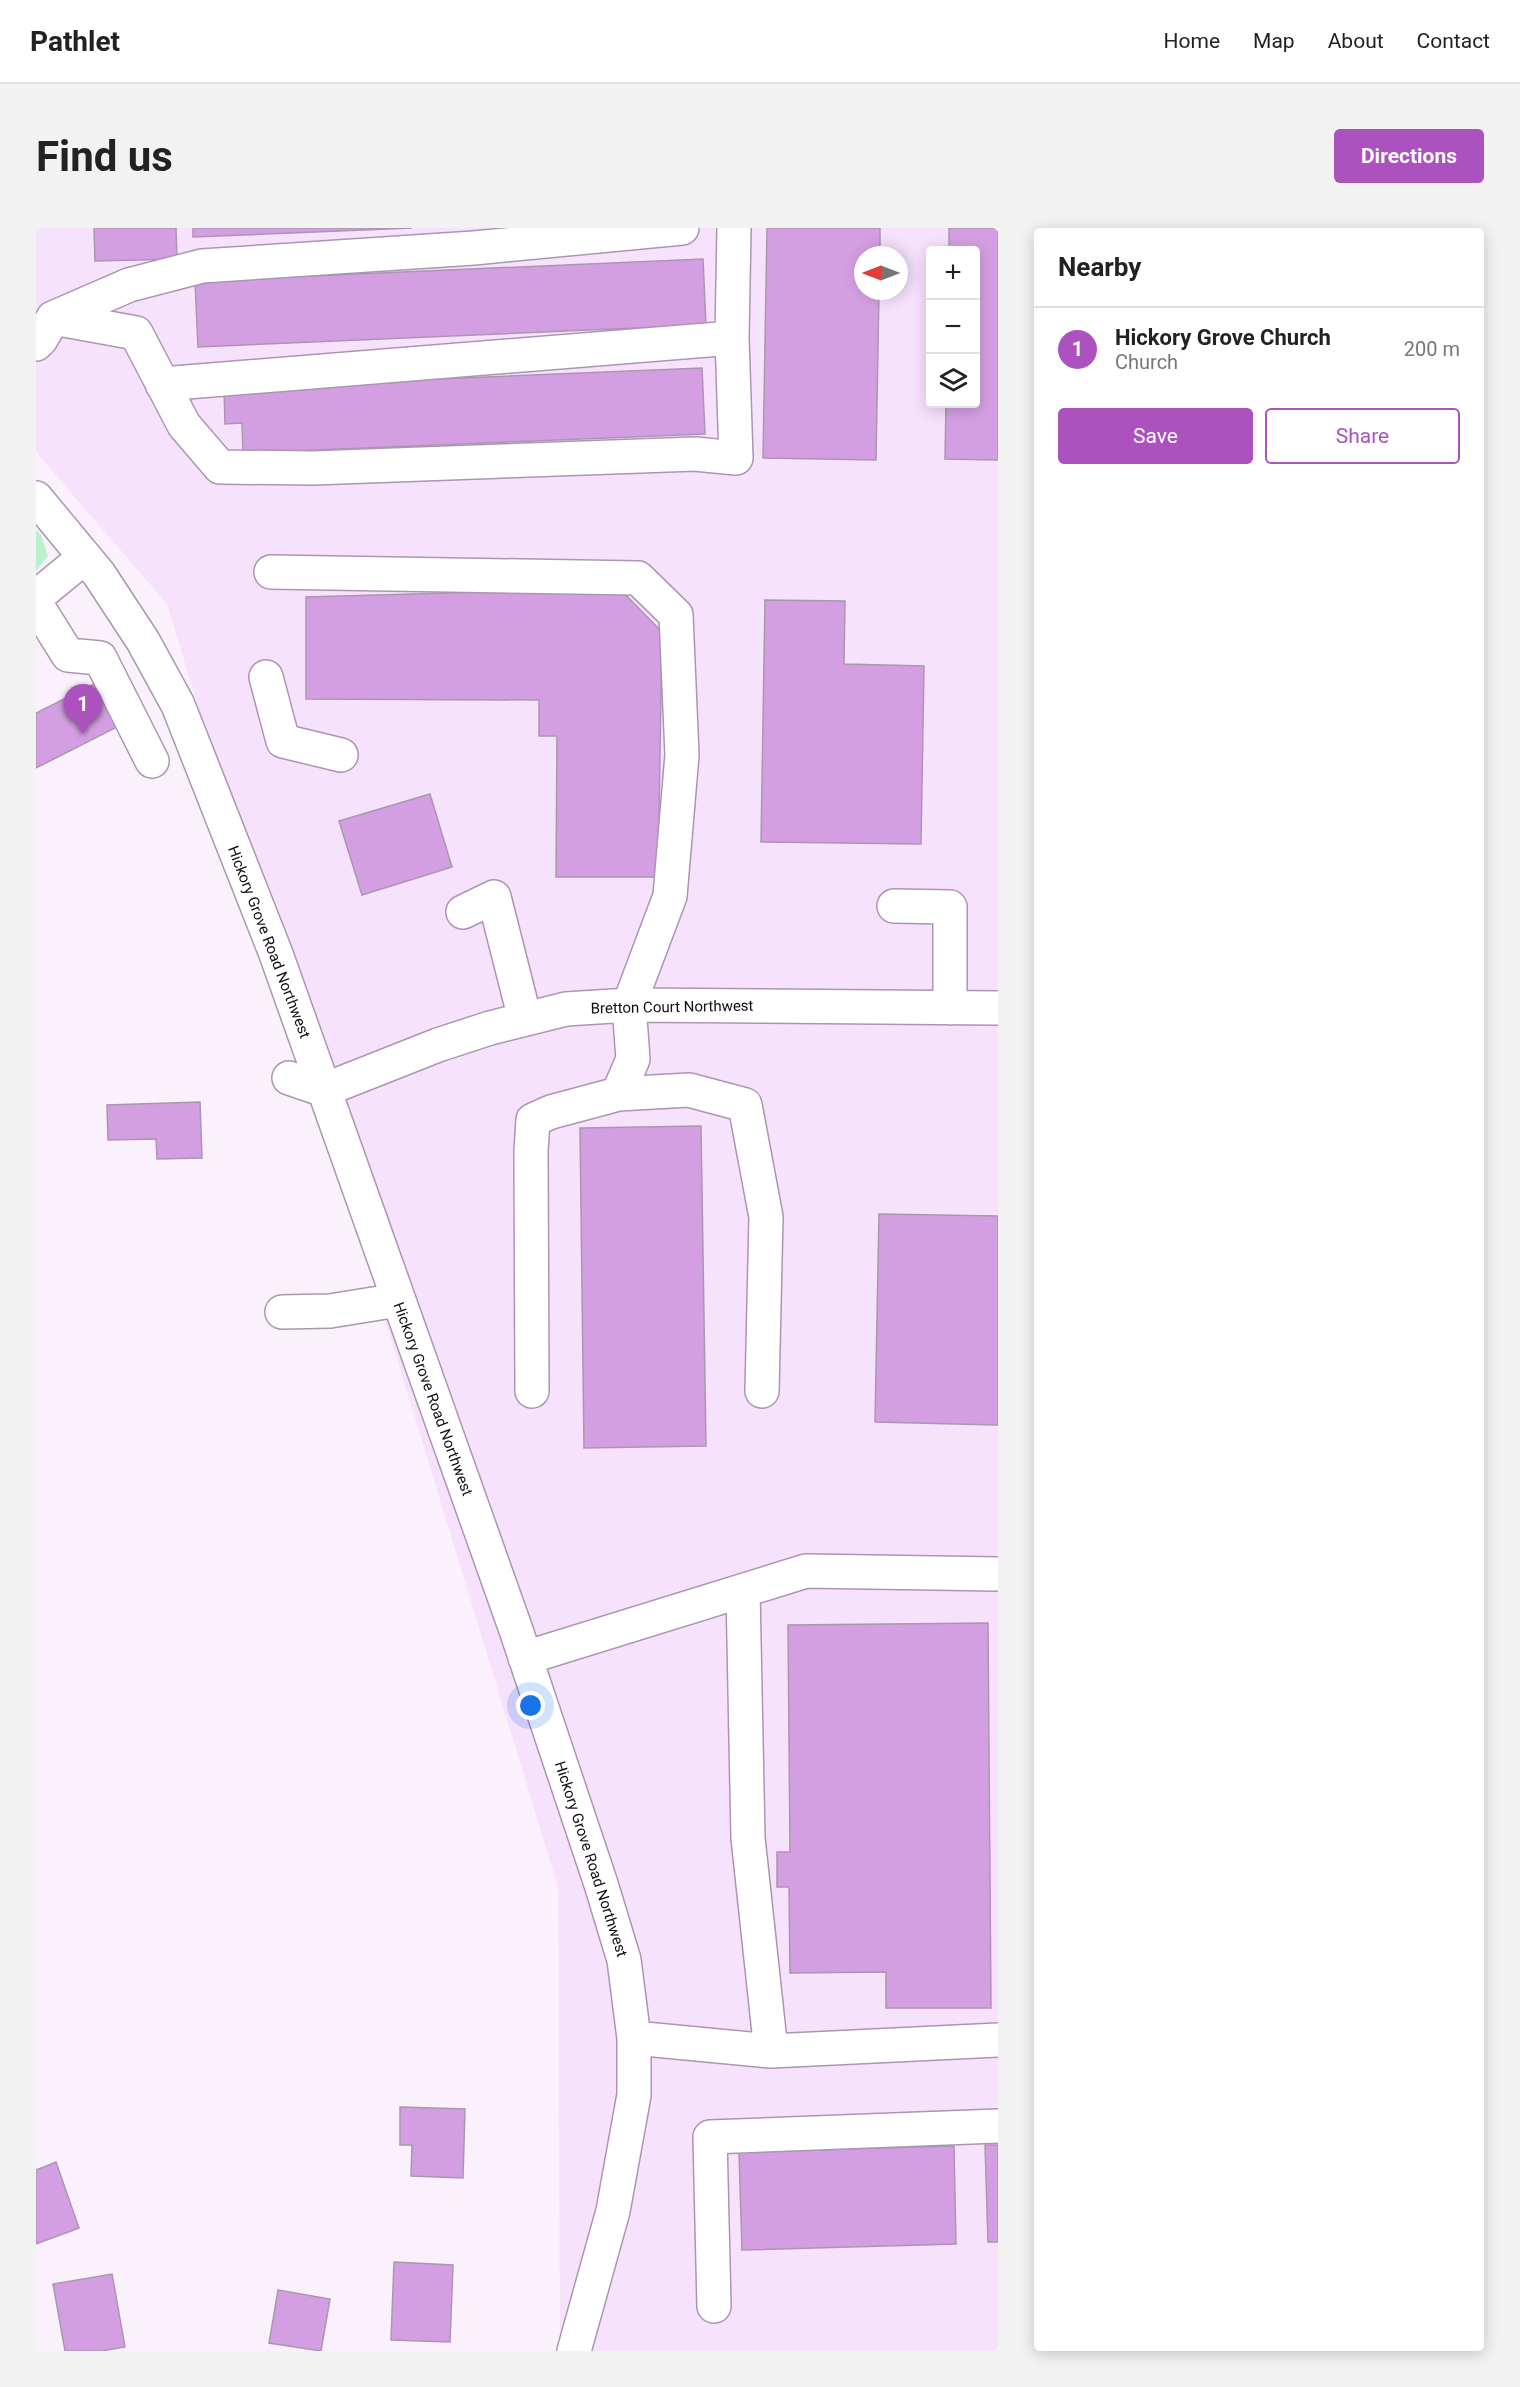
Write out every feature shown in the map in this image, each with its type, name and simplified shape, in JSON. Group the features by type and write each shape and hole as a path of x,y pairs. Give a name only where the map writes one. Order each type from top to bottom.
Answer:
{"street":[{"path":"45,331 129,285 202,266 474,248 682,228"},
{"path":"45,331 136,333 184,425 220,467 313,468 695,453 736,458 732,338 734,228"},
{"path":"162,384 732,338"},
{"name":"Hickory Grove Road Northwest","path":"36,498 99,574 143,641 178,705 276,954 525,1658 601,1884 624,1960 634,2038 634,2095 614,2211 574,2351"},
{"path":"36,597 85,557"},
{"path":"271,572 638,578 676,615 682,755 670,896 629,1005 633,1059 618,1094"},
{"path":"36,604 68,655 100,658 143,766 192,740"},
{"path":"266,677 283,741 341,755"},
{"path":"463,912 494,897 525,1019"},
{"path":"894,906 950,907 950,1008"},
{"name":"Bretton Court Northwest","path":"324,1090 438,1046 566,1009 629,1005 998,1008"},
{"path":"289,1078 324,1090"},
{"path":"532,1391 531,1151 533,1120 618,1094 689,1090 746,1105 766,1217 762,1391"},
{"path":"282,1312 330,1311 398,1300"},
{"path":"525,1658 806,1571 998,1574"},
{"path":"743,1591 748,1838 771,2051"},
{"path":"634,2038 771,2051 998,2040"},
{"path":"714,2306 710,2137 998,2126"}],"shaded area":[{"path":"36,228 998,228 998,2351 560,2351 558,1887 167,604 36,452"}],"green space":[{"path":"36,530 41,535 48,556 36,571"}],"building":[{"path":"94,228 176,228 177,259 95,261"},
{"path":"193,228 412,228 193,237"},
{"path":"767,228 880,228 880,246 854,246 854,300 879,300 876,460 763,458"},
{"path":"949,228 998,228 998,460 945,459 946,408 980,408 980,246 949,246"},
{"path":"703,259 706,325 198,347 195,281"},
{"path":"702,368 705,434 243,453 242,423 225,424 224,388"},
{"path":"619,588 662,632 658,877 556,877 557,736 539,736 539,700 306,699 306,597"},
{"path":"765,600 845,601 844,664 924,666 921,844 761,842"},
{"path":"98,682 121,725 36,768 36,713"},
{"path":"430,794 452,867 362,895 339,821"},
{"path":"200,1102 202,1158 157,1159 156,1139 108,1140 107,1105"},
{"path":"701,1126 706,1446 584,1448 580,1128"},
{"path":"879,1214 998,1216 998,1425 875,1422"},
{"path":"988,1623 991,2008 886,2008 886,1972 790,1973 789,1887 777,1887 777,1852 790,1852 788,1625"},
{"path":"400,2107 465,2109 463,2178 411,2176 412,2145 400,2145"},
{"path":"985,2145 998,2145 998,2242 988,2242"},
{"path":"954,2146 956,2244 742,2250 739,2152"},
{"path":"56,2162 79,2228 36,2244 36,2170"},
{"path":"394,2262 453,2265 450,2342 391,2340"},
{"path":"112,2274 125,2347 101,2351 65,2351 53,2284"},
{"path":"278,2290 330,2299 321,2351 269,2343"}],"place":[{"name":"Hickory Grove Church","path":"83,734"}]}
